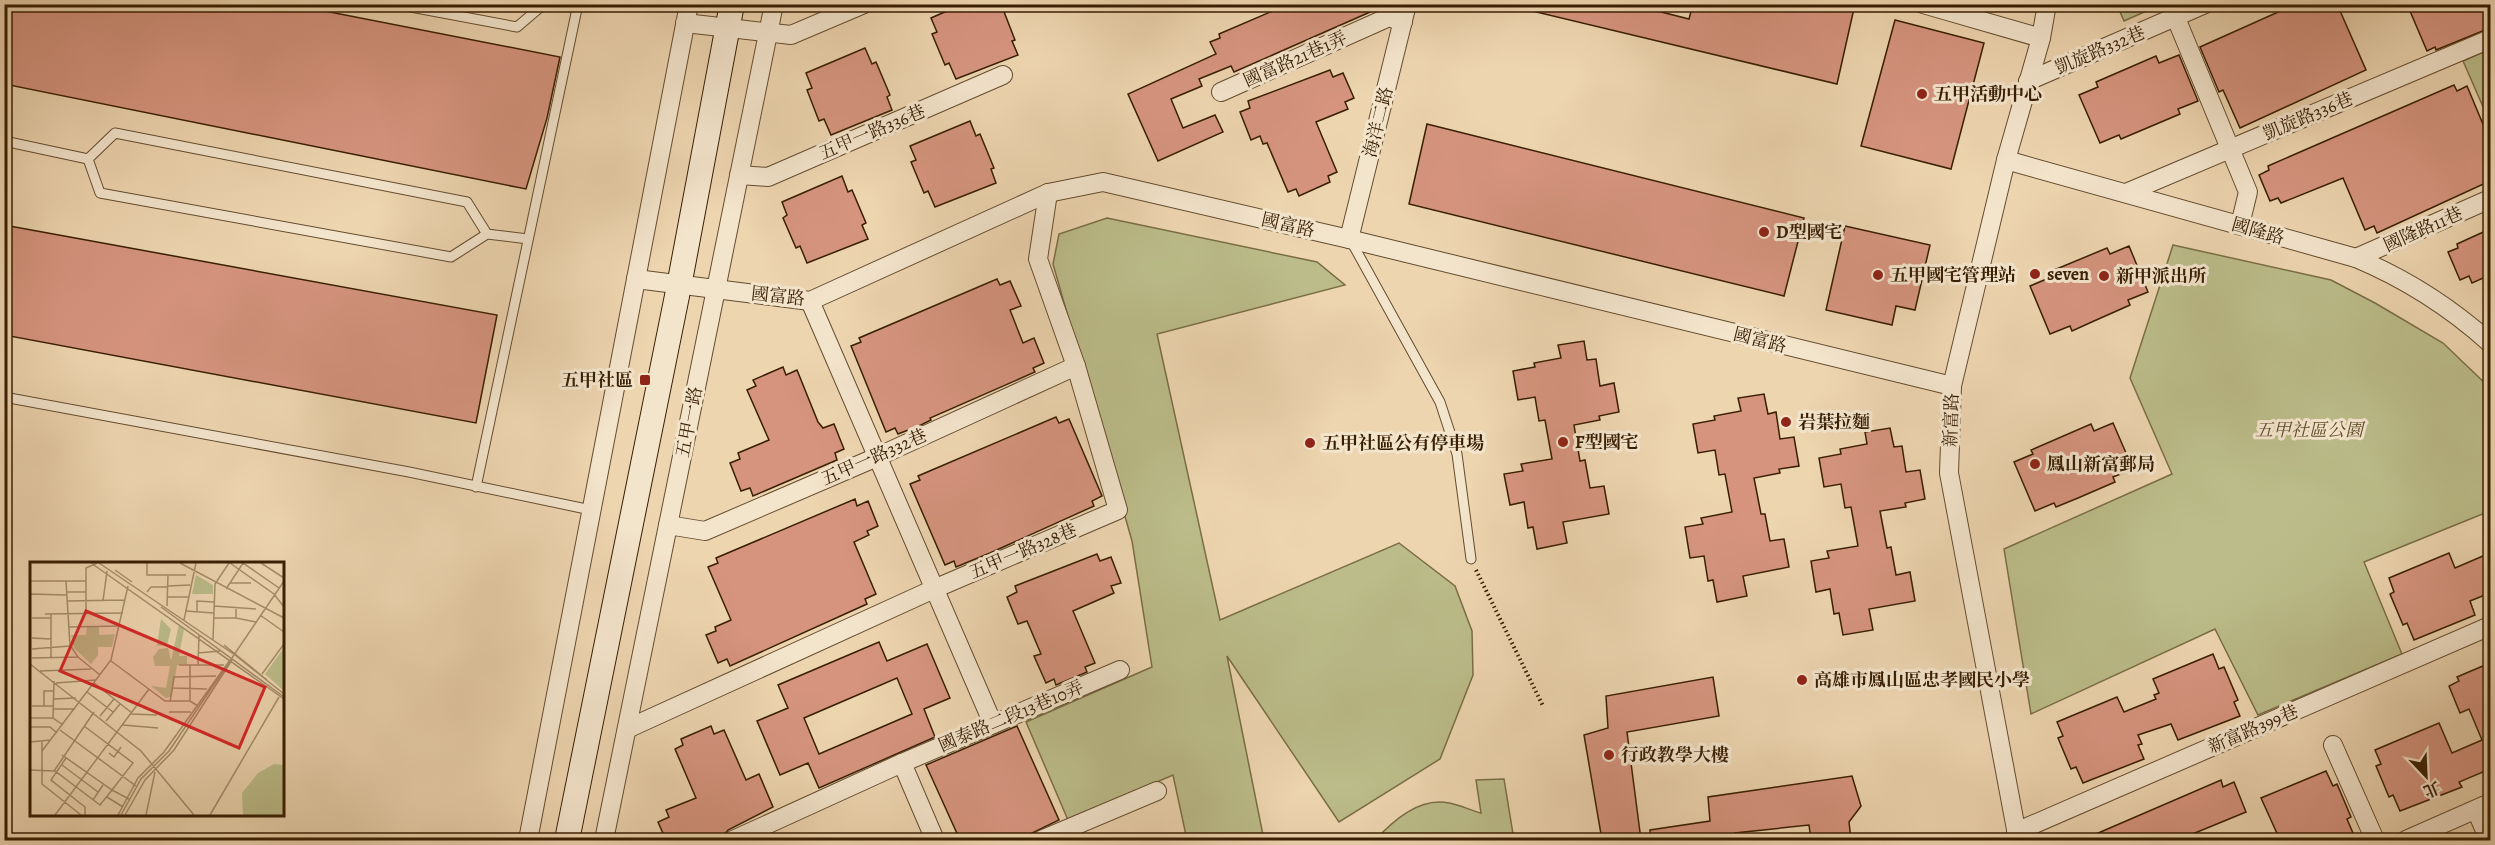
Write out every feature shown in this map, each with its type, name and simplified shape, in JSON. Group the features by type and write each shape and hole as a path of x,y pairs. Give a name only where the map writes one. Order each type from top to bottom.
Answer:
{"main road":[{"name":"五甲一路","path":"567,840 679,286 730,16"}],"street":[{"path":"528,840 689,4"},
{"name":"五甲一路","path":"604,840 774,4"},
{"path":"685,23 730,16 768,33 791,35 864,4"},
{"path":"1923,4 2041,38"},
{"name":"新富路","path":"2017,836 1949,473 1952,386 2006,160 2041,38 2047,4"},
{"name":"凱旋路332巷","path":"2028,81 2205,4"},
{"name":"國富路21巷1弄","path":"1221,93 1389,17 1405,13"},
{"name":"海洋二路","path":"1349,239 1405,13"},
{"path":"2176,18 2248,192 2240,225"},
{"name":"凱旋路336巷","path":"2126,193 2490,39"},
{"name":"五甲一路336巷","path":"739,175 768,177 1003,75"},
{"name":"國隆路","path":"2006,160 2356,258 2393,273 2462,318 2490,343"},
{"name":"國富路","path":"636,279 810,301 1048,193 1103,182 1349,239 1952,386"},
{"name":"五甲一路328巷","path":"627,729 934,589 1118,510 1076,366 1038,259 1048,193"},
{"name":"國隆路11巷","path":"2356,258 2490,199"},
{"path":"810,301 993,724"},
{"name":"五甲一路332巷","path":"668,525 705,531 877,457 1076,366"},
{"name":"新富路399巷","path":"2017,836 2490,626"},
{"name":"國泰路二段13巷10弄","path":"733,840 902,763 1120,670"},
{"path":"2333,745 2375,840"},
{"path":"902,763 935,840"},
{"path":"1041,840 1157,791"},
{"path":"2406,840 2483,806 2489,840"}],"lane":[{"path":"395,4 517,27 544,4"},
{"path":"476,487 578,6 560,4"},
{"path":"88,159 115,133 467,202 487,234"},
{"path":"4,141 88,159"},
{"path":"88,159 100,193 451,257 487,234 528,239"},
{"path":"1349,239 1440,402 1457,454 1470,559"},
{"path":"4,398 591,510"}],"path":[{"path":"1470,559 1543,706"}],"green space":[{"path":"2117,5 2160,5 2124,21"},
{"path":"2490,49 2490,106 2484,109 2463,61"},
{"path":"1107,218 1317,262 1345,285 1157,334 1220,620 1399,543 1455,586 1472,631 1473,675 1440,759 1339,822 1227,656 1264,840 1187,840 1173,775 1068,820 1026,722 1152,667 1132,541 1053,264 1059,234"},
{"name":"五甲社區公園","path":"2173,245 2331,280 2443,343 2490,388 2490,511 2364,562 2402,654 2258,715 2215,629 2031,714 2004,549 2172,474 2130,378"},
{"path":"1504,779 1514,840 1375,840 1398,818 1427,804 1449,803 1481,813 1476,780"}],"building":[{"path":"4,4 289,4 560,57 547,118 526,189 4,84"},
{"path":"963,4 1001,4 1015,40 1012,41 1018,55 956,79 949,63 945,65 932,34 937,32 931,18"},
{"path":"1289,4 1386,5 1234,72 1231,66 1199,79 1202,86 1171,99 1183,128 1215,115 1223,132 1158,161 1128,94 1216,54 1210,42 1220,38 1219,34"},
{"path":"1532,4 1630,4 1689,19 1693,4 1855,4 1837,84 1532,11"},
{"path":"2296,4 2337,4 2366,70 2240,128 2223,90 2219,92 2200,47"},
{"path":"2407,4 2490,4 2490,28 2436,50 2435,47 2427,51"},
{"name":"五甲活動中心","path":"1895,20 1984,43 1951,169 1861,146"},
{"path":"865,48 872,64 876,62 890,95 887,97 892,110 831,135 824,119 819,121 807,90 812,88 806,73"},
{"path":"2179,55 2198,101 2178,109 2180,114 2121,139 2119,135 2100,143 2079,95 2098,87 2096,82 2156,56 2159,63"},
{"path":"1330,70 1333,77 1343,73 1354,98 1345,102 1348,109 1316,122 1337,172 1328,176 1330,182 1299,196 1296,189 1288,192 1267,143 1263,144 1260,136 1251,140 1240,112 1250,108 1248,101"},
{"path":"2454,85 2457,91 2467,86 2490,141 2490,181 2377,233 2374,226 2365,230 2343,178 2281,203 2278,198 2270,201 2259,175 2269,170 2268,166"},
{"path":"970,121 976,136 980,134 994,168 991,169 996,183 935,207 928,191 924,193 911,162 916,160 910,146"},
{"path":"1427,124 1804,218 1784,296 1409,204"},
{"path":"842,176 848,192 852,190 866,223 862,225 868,239 807,263 800,246 796,248 783,218 787,215 782,202"},
{"path":"4,225 497,315 476,423 4,335"},
{"name":"五甲國宅管理站","path":"1845,226 1930,245 1915,310 1896,306 1892,325 1826,310"},
{"path":"2490,229 2490,275 2472,283 2469,276 2460,280 2448,252 2458,248 2457,244"},
{"path":"2129,246 2148,292 2128,300 2130,305 2072,331 2070,326 2050,334 2030,286 2049,278 2047,273 2107,248 2110,254"},
{"path":"997,279 1000,285 1010,281 1021,306 1010,310 1023,343 1034,338 1044,363 1033,368 1035,372 930,418 931,420 921,425 898,434 895,428 886,432 851,346 861,342 859,338"},
{"name":"F型國宅","path":"1584,341 1587,360 1596,359 1600,386 1614,383 1619,412 1599,416 1600,420 1574,425 1580,461 1585,460 1590,488 1604,486 1609,514 1563,522 1567,543 1537,549 1533,527 1528,528 1524,502 1510,505 1504,474 1523,471 1521,464 1552,459 1545,420 1539,421 1535,397 1518,400 1513,371 1535,367 1534,363 1561,358 1558,345"},
{"path":"783,367 786,375 797,370 818,422 823,428 834,424 844,449 835,453 837,460 753,496 750,488 741,491 730,463 740,459 738,453 769,440 747,390 756,386 753,380"},
{"path":"1764,394 1768,414 1776,412 1780,439 1794,437 1799,466 1779,469 1780,473 1754,478 1761,514 1765,514 1770,541 1784,539 1789,567 1743,576 1747,596 1717,602 1713,580 1708,581 1704,556 1690,558 1685,527 1703,524 1701,518 1732,512 1725,474 1719,475 1715,450 1698,453 1693,424 1715,420 1714,416 1741,411 1738,398"},
{"path":"1056,417 1059,423 1069,419 1102,496 1092,501 1094,506 990,553 956,567 954,561 945,565 910,484 920,480 918,476"},
{"path":"2113,423 2133,469 2113,477 2115,482 2078,498 2056,507 2054,503 2035,511 2014,462 2033,454 2031,450 2091,424 2094,431"},
{"path":"1890,428 1894,447 1902,446 1906,472 1920,470 1925,499 1905,503 1906,507 1880,511 1887,548 1891,547 1896,575 1910,572 1915,601 1869,609 1873,630 1843,635 1839,613 1834,614 1830,589 1816,592 1811,561 1829,558 1827,551 1858,546 1851,507 1845,508 1841,484 1824,487 1819,458 1841,454 1840,449 1867,444 1865,432"},
{"path":"855,499 857,506 868,501 878,526 867,531 869,535 854,542 876,594 865,599 867,604 730,666 727,659 718,663 706,635 716,631 715,627 731,620 708,567 718,563 716,558"},
{"path":"2449,553 2455,568 2490,553 2490,593 2470,601 2475,615 2414,640 2407,623 2403,625 2390,594 2394,592 2389,578"},
{"path":"1097,554 1100,561 1111,557 1121,583 1111,586 1114,593 1073,611 1095,663 1085,667 1087,672 1056,685 1054,679 1046,683 1034,656 1041,654 1027,621 1018,624 1007,597 1017,592 1015,586"},
{"path":"879,642 887,661 927,644 950,698 924,709 935,737 819,788 808,763 780,775 757,721 788,708 778,685","holes":["897,678 912,714 819,754 804,718"]},
{"path":"2213,654 2219,669 2224,667 2238,700 2234,702 2240,716 2178,740 2171,724 2138,735 2142,744 2138,745 2144,759 2083,783 2076,767 2071,769 2058,738 2063,736 2057,722 2117,697 2124,712 2156,699 2154,695 2159,693 2153,679"},
{"path":"2490,663 2490,769 2459,782 2462,787 2400,811 2393,795 2389,797 2376,766 2381,764 2375,750 2439,723 2452,753 2482,740 2469,709 2460,713 2449,686 2459,681 2457,677"},
{"path":"1713,677 1719,716 1627,732 1641,840 1602,840 1584,735 1608,728 1606,696"},
{"path":"711,726 714,734 724,730 746,780 759,774 773,807 713,840 666,840 658,822 669,817 666,810 696,798 675,749 683,745 681,739"},
{"path":"1017,726 1059,820 1018,840 960,840 926,765"},
{"path":"2326,771 2333,786 2337,784 2351,817 2347,819 2353,833 2334,840 2280,840 2261,798"},
{"path":"1852,776 1861,806 1849,822 1851,840 1811,840 1809,825 1735,833 1735,840 1650,840 1650,830 1710,821 1708,797"},
{"path":"2221,780 2223,787 2234,782 2246,812 2178,840 2082,840"}],"place":[{"name":"五甲活動中心","path":"1922,94"},
{"name":"D型國宅","path":"1764,232"},
{"name":"seven","path":"2035,274"},
{"name":"五甲國宅管理站","path":"1878,275"},
{"name":"新甲派出所","path":"2104,276"},
{"name":"五甲社區","path":"645,380"},
{"name":"岩葉拉麵","path":"1786,422"},
{"name":"F型國宅","path":"1563,442"},
{"name":"五甲社區公有停車場","path":"1310,443"},
{"name":"鳳山新富郵局","path":"2035,464"},
{"name":"高雄市鳳山區忠孝國民小學","path":"1802,680"},
{"name":"行政教學大樓","path":"1609,755"}]}
